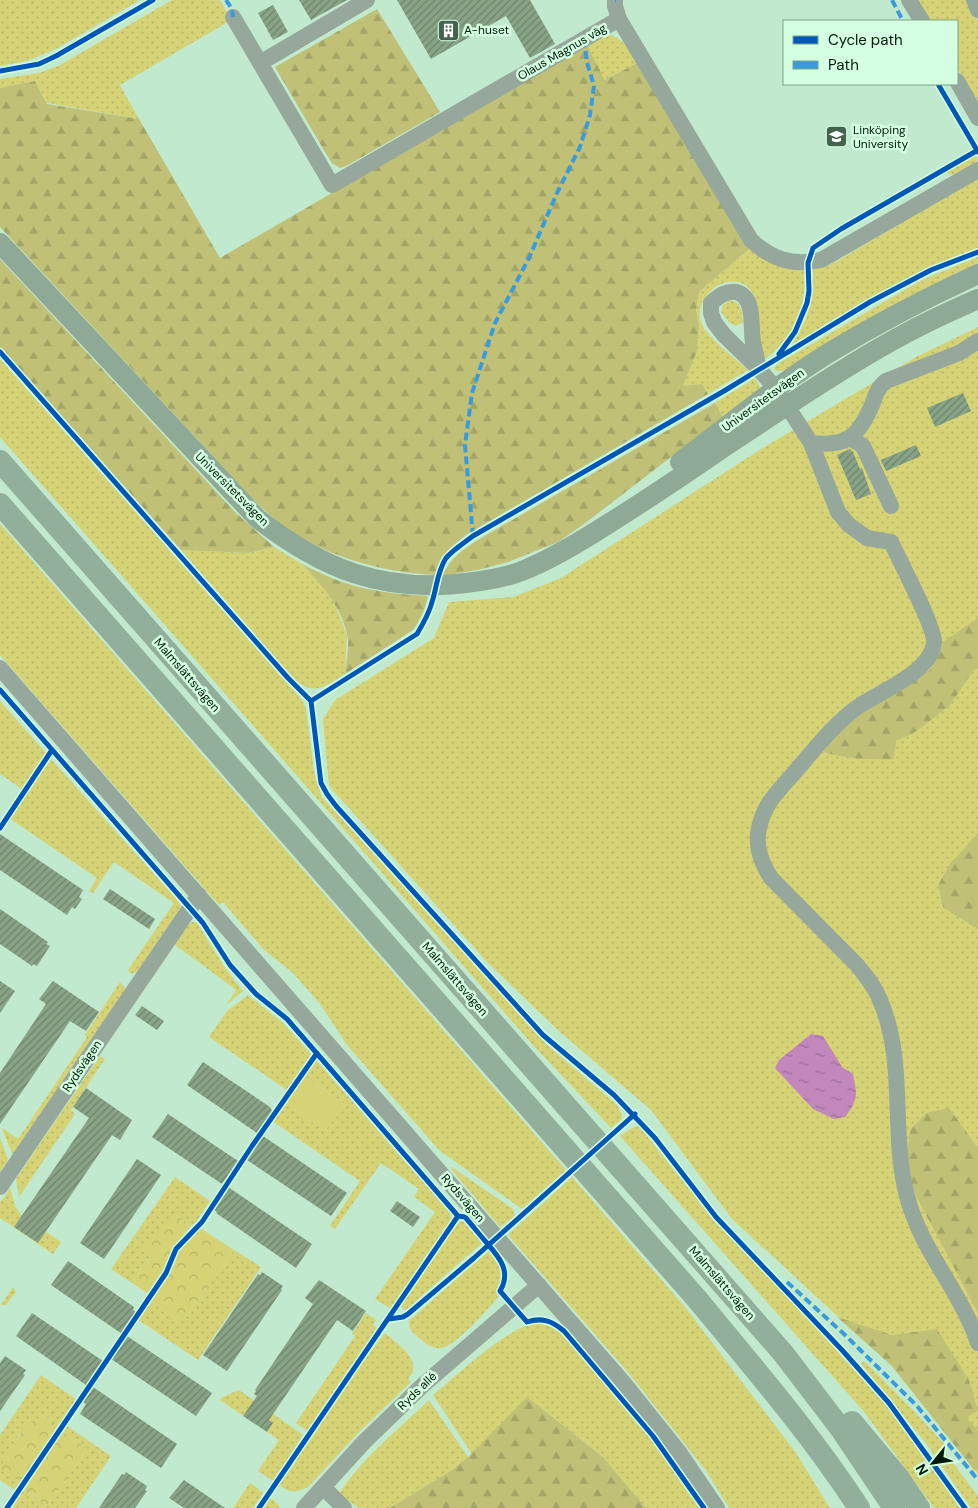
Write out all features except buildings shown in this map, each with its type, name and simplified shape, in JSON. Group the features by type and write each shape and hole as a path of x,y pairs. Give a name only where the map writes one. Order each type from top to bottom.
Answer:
{"highway":[{"name":"Malmslättsvägen","path":"0,461 783,1354 841,1429 894,1508"},
{"path":"0,504 691,1291 774,1391 837,1474 859,1508"},
{"path":"783,1354 843,1412 898,1477 919,1508"},
{"path":"774,1391 843,1508"}],"main road":[{"name":"Universitetsvägen","path":"0,243 257,518 285,540 334,567 382,581 411,585 444,586 480,581 519,572 564,552 782,398 890,341 978,299"},
{"name":"Universitetsvägen","path":"782,398 826,355 931,296 978,274"}],"street":[{"path":"260,63 367,0"},
{"path":"615,0 619,19"},
{"path":"909,0 921,20"},
{"path":"974,0 978,10"},
{"name":"Olaus Magnus väg","path":"233,17 332,185 619,19 752,240 768,254 794,262 808,263 821,260 978,170"},
{"path":"958,83 978,118"},
{"path":"811,443 829,445 840,443 850,438 866,420 880,386 886,381 959,353 978,341"},
{"path":"759,369 782,398 811,443 838,512 849,525 868,538 891,542 928,622 934,641 931,654 915,672 859,706 845,717 781,787 762,817 758,830 758,842 759,854 771,878 857,965 869,980 880,999 894,1043 899,1105 900,1154 906,1194 915,1223 930,1253 972,1324 978,1342"},
{"path":"850,438 863,446 891,506"},
{"name":"Rydsvägen","path":"0,668 623,1382 679,1452 717,1508"},
{"name":"Rydsvägen","path":"0,1186 199,895"},
{"name":"Ryds allé","path":"304,1508 364,1442 428,1380 539,1285"},
{"path":"323,1487 344,1508"}],"green space":[{"path":"0,0 140,0 56,49 27,61 0,66"},
{"path":"172,0 220,0 228,14 228,22 120,85 139,119 47,103 35,81 0,88 0,79 39,73 60,65"},
{"path":"917,0 969,0 978,21 978,104 958,70 958,20 929,20"},
{"path":"377,9 440,112 340,168 332,163 275,67"},
{"path":"611,35 623,43 637,63 605,80 587,45 603,36"},
{"path":"587,45 605,80 637,63 750,248 699,292 696,309 699,326 697,351 683,386 702,384 708,394 466,535 447,552 440,562 435,575 393,570 352,560 313,544 277,521 249,495 0,227 0,88 35,81 47,104 139,119 220,258"},
{"path":"976,155 978,162 953,175 946,173"},
{"path":"978,178 978,248 915,274 793,345 809,310 813,268 825,267 837,261"},
{"path":"750,248 804,270 803,296 797,320 784,341 765,359 760,341 754,296 746,286 736,282 716,287 707,295 701,305 700,316 704,328 719,345 748,370 708,394 702,384 683,386 697,351 699,326 696,309 699,292"},
{"path":"978,257 978,267 791,371 776,371 774,368 781,362 922,280"},
{"path":"0,259 235,512 274,547 248,553 181,550 0,347"},
{"path":"730,300 739,304 742,312 743,322 736,326 729,322 721,312 723,305"},
{"path":"978,327 978,1474 892,1366 732,1219 651,1110 560,1032 489,964 329,786 323,719 335,700 434,638 449,602 513,597 561,578 758,451 916,357"},
{"path":"0,359 301,699 306,708 314,772 322,797 546,1044 617,1105 622,1115 621,1120 611,1128 532,1044 0,437"},
{"path":"755,378 762,390 723,417 715,403"},
{"path":"715,403 723,417 558,542 508,562 442,576 456,556 476,541"},
{"path":"0,524 566,1170 522,1209 439,1150 347,1045 320,1004 293,973 264,950 223,902 219,905 0,655"},
{"path":"274,547 302,564 319,581 334,602 347,635 345,674 321,688 309,688 295,680 181,550 248,553"},
{"path":"302,564 334,579 365,589 428,596 424,610 413,630 345,674 348,644 344,624 329,596"},
{"path":"978,618 978,667 973,671 950,705 917,731 896,741 894,759 859,759 824,752 826,741 853,715 930,670 944,641"},
{"path":"0,701 46,753 23,790 0,774"},
{"path":"51,759 179,902 181,907 138,971 131,974 128,970 174,903 114,862 93,893 89,891 97,878 9,818"},
{"path":"978,833 978,927 974,927 943,907 938,885 950,864"},
{"path":"192,922 198,924 225,968 243,991 226,1005 236,990 174,944 187,925"},
{"path":"120,982 125,988 124,992 13,1154 2,1128 18,1139 87,1037 85,1035"},
{"path":"248,995 283,1023 311,1054 287,1090 209,1037 227,1011"},
{"path":"100,1056 105,1059 71,1110 75,1114 19,1197 16,1179"},
{"path":"316,1060 450,1213 451,1221 393,1307 390,1308 375,1299 435,1212 414,1197 419,1189 381,1163 335,1229 330,1226 360,1181 272,1121 285,1103 325,1131 344,1104 304,1076"},
{"path":"304,1076 344,1104 325,1131 285,1103"},
{"path":"949,1108 978,1148 978,1313 914,1192 906,1159 910,1130 926,1113"},
{"path":"639,1126 714,1220 790,1299 889,1408 960,1508 934,1508 865,1413 620,1136"},
{"path":"0,1137 8,1160 0,1172"},
{"path":"452,1167 513,1209 515,1216 500,1227 451,1169"},
{"path":"175,1177 210,1201 196,1222 191,1226 177,1215 132,1283 111,1269"},
{"path":"572,1177 685,1307 796,1453 830,1508 729,1508 707,1472 627,1371 508,1235"},
{"path":"10,1188 15,1206 21,1215 61,1242 53,1254 0,1218 0,1203"},
{"path":"177,1215 191,1226 171,1251 166,1267 148,1294 132,1283 151,1255 144,1249 158,1229"},
{"path":"463,1221 482,1243 405,1310 401,1307 401,1303 456,1223"},
{"path":"200,1228 234,1250 185,1318 177,1319 150,1302 168,1275 174,1259"},
{"path":"234,1250 261,1267 198,1360 137,1319 150,1302 177,1319 186,1317"},
{"path":"490,1250 500,1265 502,1275 502,1281 497,1292 499,1296 472,1326 455,1341 441,1348 435,1348 425,1343 412,1331 409,1326 410,1320"},
{"path":"13,1287 16,1292 6,1305 1,1305"},
{"path":"366,1313 376,1320 373,1324 377,1328 307,1431 296,1423 355,1336 352,1334"},
{"path":"837,1317 892,1335 937,1329 969,1380 978,1411 966,1417 978,1431 978,1470 974,1470 892,1366"},
{"path":"537,1321 546,1322 561,1332 627,1408 674,1468 700,1508 646,1508 603,1457 528,1398 472,1454 433,1395 495,1344 522,1327"},
{"path":"385,1333 412,1360 412,1372 408,1379 411,1382 360,1431 308,1487 293,1491 283,1488 279,1485 358,1368"},
{"path":"864,1361 946,1446 944,1451 978,1496 978,1508 971,1508 925,1442 861,1364"},
{"path":"41,1375 77,1400 60,1425 43,1415 19,1435 1,1468 20,1482 15,1490 0,1480 0,1435"},
{"path":"239,1390 303,1435 273,1481 258,1471 279,1440 220,1400 222,1397"},
{"path":"527,1397 603,1457 646,1508 390,1508 452,1470 468,1457"},
{"path":"429,1400 468,1457 452,1470 390,1508 359,1508 339,1494 369,1457"},
{"path":"43,1415 60,1425 20,1482 0,1468 23,1431"},
{"path":"67,1426 111,1456 76,1508 11,1508 23,1490 48,1506 87,1448 63,1432"},
{"path":"63,1432 87,1448 48,1506 23,1490"},
{"path":"250,1483 263,1493 253,1508 233,1508"},
{"path":"269,1497 275,1501 280,1508 262,1508"}],"water":[{"path":"811,1034 823,1036 842,1067 853,1074 856,1097 853,1106 845,1117 834,1119 813,1109 775,1068 779,1060"}],"marked path":[{"path":"226,0 232,9 233,17"},
{"path":"892,0 902,20"},
{"path":"473,536 465,445 472,393 495,323 529,258 557,193 580,147 590,115 594,86 587,62 584,39"},
{"path":"787,1282 845,1335 917,1406 978,1480"}],"cycle path":[{"path":"0,71 39,64 153,0"},
{"path":"939,85 978,152"},
{"path":"779,354 795,332 807,303 809,291 808,263 813,248 841,229 978,150"},
{"path":"311,701 417,634 429,611 443,563 446,558 473,536 724,391 870,302 931,270 978,252"},
{"path":"0,352 288,678 311,701 321,783 336,806 543,1035 614,1095 655,1138 716,1217 842,1350 889,1403 965,1508"},
{"path":"0,690 203,923 230,965 256,994 287,1019 458,1216 465,1217 491,1248 499,1259 504,1271 505,1277 500,1291 527,1322 547,1321 564,1331 653,1436 704,1508"},
{"path":"0,828 52,750"},
{"path":"7,1508 166,1273 176,1249 202,1222 317,1053"},
{"path":"389,1319 403,1317 408,1314 474,1258 635,1114"},
{"path":"259,1508 458,1216"}],"place":[{"name":"A-huset","path":"448,30"},
{"name":"Linköping University","path":"837,137"}]}
